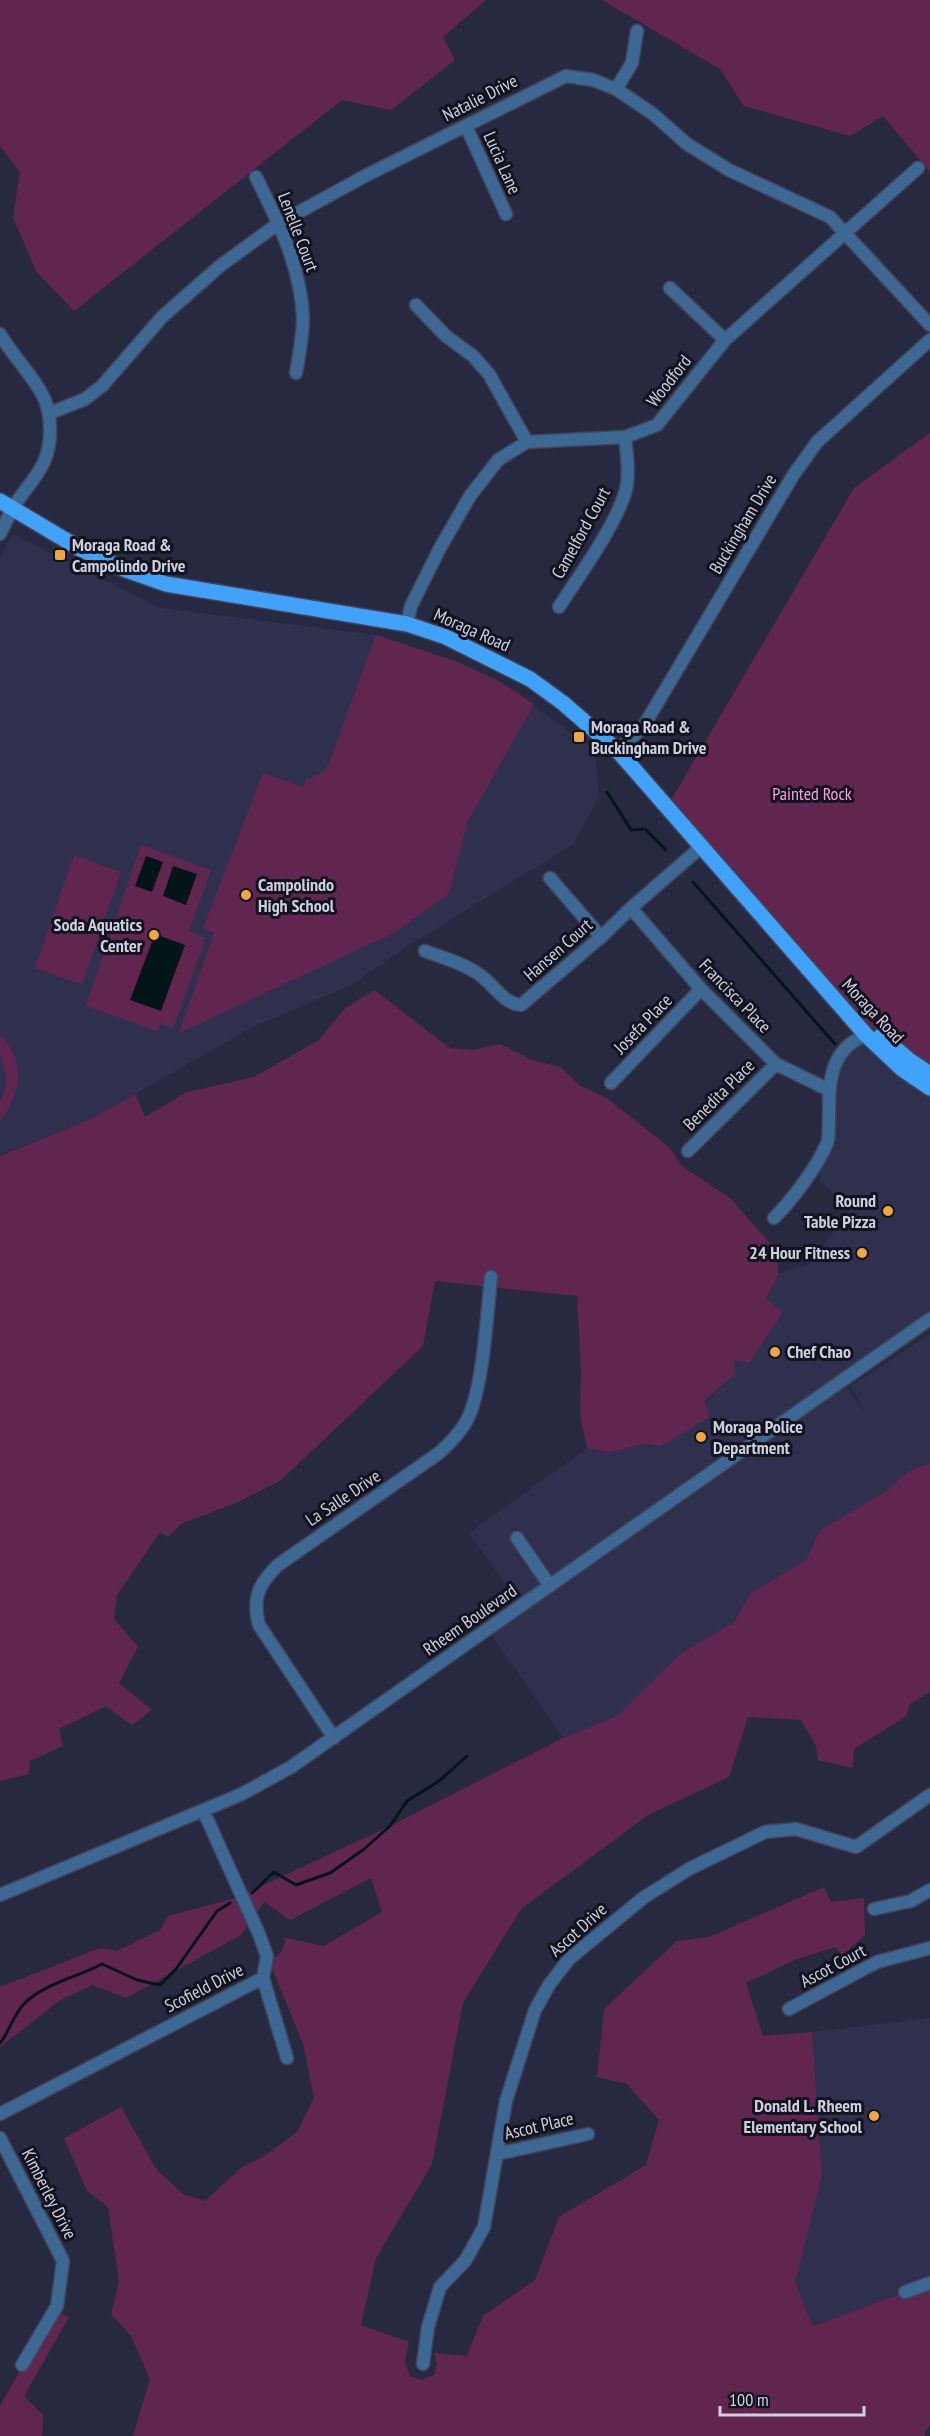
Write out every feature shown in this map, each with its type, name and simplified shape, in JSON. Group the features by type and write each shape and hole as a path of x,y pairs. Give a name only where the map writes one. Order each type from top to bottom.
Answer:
{"main road":[{"name":"Moraga Road","path":"6,505 84,551 126,570 166,584 407,624 446,637 530,679 563,703 618,751 866,1035 902,1069 930,1088"},
{"name":"Moraga Road","path":"818,981 909,1060 930,1074"}],"street":[{"path":"616,89 632,63 637,31"},
{"name":"Natalie Drive","path":"50,412 85,399 102,386 162,317 220,266 279,223 365,176 566,76 593,80 616,89 653,114 687,144 729,170 830,217 930,325"},
{"name":"Lucia Lane","path":"466,126 506,214"},
{"name":"Woodford","path":"407,624 411,606 420,586 470,496 498,460 527,442 625,437 657,425 725,339 918,168"},
{"name":"Lenelle Court","path":"256,177 279,223 297,274 301,297 302,329 296,374"},
{"path":"670,288 725,339"},
{"path":"416,305 446,336 473,356 489,374 527,442"},
{"path":"0,334 10,352 29,373 50,412 51,446 46,460 6,505 0,534"},
{"name":"Buckingham Drive","path":"618,751 643,727 794,474 817,442 930,340"},
{"name":"Camelford Court","path":"559,607 605,533 624,494 627,470 625,437"},
{"name":"Hansen Court","path":"425,951 472,970 507,1000 521,1005 701,847"},
{"path":"550,878 601,937"},
{"name":"Francisca Place","path":"631,908 701,989 776,1064 829,1090"},
{"name":"Josefa Place","path":"611,1083 701,989"},
{"path":"774,1218 792,1201 828,1142 829,1090 831,1071 836,1060 855,1039 866,1035"},
{"name":"Benedita Place","path":"688,1151 776,1064"},
{"name":"La Salle Drive","path":"334,1738 259,1625 254,1608 258,1591 268,1574 278,1565 430,1460 452,1441 467,1420 476,1392 491,1277"},
{"name":"Rheem Boulevard","path":"0,1894 242,1794 291,1767 930,1319"},
{"path":"517,1538 550,1587"},
{"name":"Ascot Drive","path":"423,2364 428,2327 440,2287 465,2261 484,2228 506,2101 536,2010 549,1985 569,1959 643,1898 689,1869 765,1832 796,1828 856,1847 930,1795"},
{"name":"Scofield Drive","path":"0,2114 263,1978 267,1956 203,1810"},
{"path":"874,1910 911,1901 930,1890"},
{"name":"Ascot Court","path":"789,2009 877,1962 930,1948"},
{"path":"263,1978 287,2058"},
{"name":"Ascot Place","path":"497,2154 588,2134"},
{"name":"Kimberley Drive","path":"0,2138 63,2261 57,2306 22,2365"},
{"path":"905,2292 930,2283"}],"shaded area":[{"name":"Campolindo High School","path":"13,534 160,608 376,635 458,662 499,681 595,750 599,797 573,844 410,945 351,985 251,1028 93,1118 0,1155 0,557"},
{"path":"146,856 163,862 152,892 135,886"},
{"path":"173,866 197,874 186,905 163,896"},
{"path":"155,934 185,945 161,1011 130,1000"},
{"path":"875,1031 930,1074 930,1319 842,1381 865,1413 851,1386 930,1334 930,1463 907,1472 885,1492 821,1530 806,1560 751,1593 734,1622 680,1654 617,1716 563,1738 488,1630 521,1606 469,1533 587,1448 611,1452 643,1444 662,1446 736,1373 734,1360 782,1312 766,1299 779,1274 810,1264 850,1209 819,1181 828,1142 831,1077 855,1039"},
{"name":"Donald L. Rheem Elementary School","path":"930,2018 930,2283 813,2326 795,2283 822,2175 812,2032"}],"green space":[{"path":"0,0 486,0 443,37 455,60 391,110 342,100 74,311 36,271 13,217 20,172 0,146"},
{"path":"602,0 930,0 930,172 883,116 850,136 744,106 720,69"},
{"name":"Painted Rock","path":"930,433 930,1074 909,1060 818,981 667,807 854,488"},
{"path":"376,635 458,662 499,681 534,704 467,823 449,894 394,933 179,1033 214,933 203,928 263,773 303,787 307,779 320,774 328,766"},
{"name":"Soda Aquatics Center","path":"141,845 211,870 189,931 206,938 173,1028 160,1023 157,1031 86,1006"},
{"path":"74,855 121,872 82,984 35,968"},
{"path":"374,990 450,1048 473,1050 500,1044 532,1060 560,1067 579,1085 608,1099 670,1148 682,1166 730,1198 775,1249 779,1274 766,1299 783,1312 749,1363 734,1360 736,1373 705,1401 709,1418 661,1446 643,1444 611,1452 587,1448 580,1416 581,1370 577,1296 435,1281 423,1346 280,1481 238,1502 181,1524 168,1537 160,1532 117,1595 114,1619 138,1647 119,1683 152,1710 132,1725 106,1706 59,1729 63,1746 30,1761 29,1774 0,1781 0,1156 93,1118 135,1094 145,1117 187,1092 254,1077 319,1040 344,1009"},
{"path":"0,1035 14,1055 18,1077 13,1100 0,1120 0,1101 5,1091 6,1075 0,1054"},
{"path":"930,1463 930,1692 910,1704 906,1716 854,1749 853,1768 818,1760 816,1746 801,1720 748,1717 729,1777 648,1815 521,1909 463,2003 432,2164 376,2258 361,2325 409,2342 405,2362 410,2376 422,2380 434,2375 437,2364 434,2353 467,2356 483,2316 535,2280 559,2217 646,2165 659,2120 627,2084 597,2077 604,2009 677,1941 709,1937 824,1887 831,1902 864,1898 865,1935 842,1956 836,1947 797,1959 746,1983 763,2036 812,2032 822,2175 795,2283 813,2326 930,2283 930,2425 925,2436 133,2436 150,2379 131,2336 111,2314 119,2282 108,2207 87,2191 64,2138 121,2107 156,2169 183,2194 205,2201 242,2167 263,2157 297,2132 314,2098 303,2044 267,1956 276,1957 278,1955 283,1948 285,1938 324,1946 382,1912 371,1878 290,1920 264,1902 241,1935 126,1998 92,1985 59,2001 0,2047 0,1987 100,1948 117,1951 160,1930 168,1916 236,1898 390,1826 563,1738 617,1716 680,1654 734,1622 751,1593 806,1560 820,1530 885,1492 907,1472"},
{"path":"55,2310 69,2317 24,2396 43,2415 42,2436 0,2436 0,2406"}],"waterway":[{"path":"607,792 631,830 645,829 666,850"},
{"path":"693,882 835,1044"},
{"path":"252,1893 274,1872 296,1885 330,1873 363,1850 390,1826 407,1801 439,1781 467,1756"},
{"path":"0,2043 20,2008 32,1997 51,1986 102,1964 137,1980 160,1985 176,1969 217,1911 230,1903"}],"place":[{"name":"Moraga Road & Campolindo Drive","path":"60,555"},
{"name":"Moraga Road & Buckingham Drive","path":"579,737"},
{"name":"Campolindo High School","path":"246,895"},
{"name":"Soda Aquatics Center","path":"154,935"},
{"name":"Round Table Pizza","path":"888,1211"},
{"name":"24 Hour Fitness","path":"862,1253"},
{"name":"Chef Chao","path":"775,1352"},
{"name":"Moraga Police Department","path":"701,1437"},
{"name":"Donald L. Rheem Elementary School","path":"874,2116"}]}
